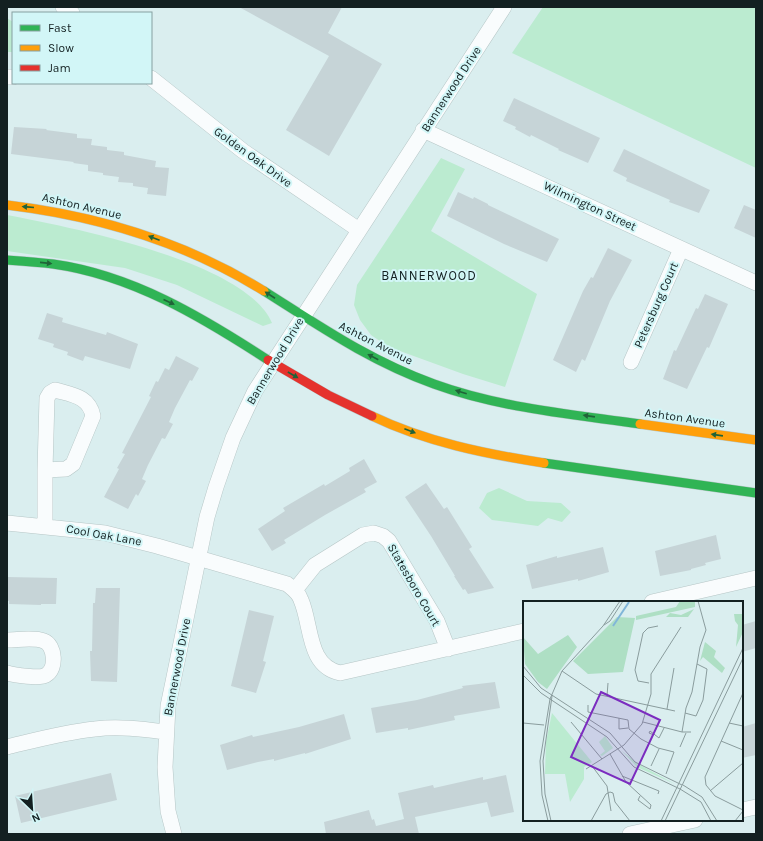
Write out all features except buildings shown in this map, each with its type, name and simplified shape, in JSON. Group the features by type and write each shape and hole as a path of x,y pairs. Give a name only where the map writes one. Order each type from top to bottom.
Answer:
{"main road":[{"name":"Ashton Avenue","path":"7,205 40,208 91,218 154,238 213,262 241,277 337,338 384,363 434,384 478,398 523,407 756,440"},
{"path":"7,260 53,264 85,271 130,286 174,304 216,326 272,363 328,395 378,419 415,433 463,448 512,458 756,493"}],"street":[{"name":"Bannerwood Drive","path":"174,834 168,811 165,767 165,732 168,706 199,558 216,487 233,438 254,391 502,7"},
{"name":"Golden Oak Drive","path":"152,79 243,151 359,230"},
{"name":"Wilmington Street","path":"423,130 457,144 756,283"},
{"name":"Petersburg Court","path":"631,362 681,249"},
{"path":"45,470 66,469 76,460 93,416 91,407 86,400 55,390 50,393 47,398 45,470 45,526"},
{"name":"Cool Oak Lane","path":"7,523 105,533 199,558"},
{"name":"Statesboro Court","path":"295,590 315,565 363,535 374,533 383,536 389,541 437,621 448,649"},
{"path":"199,558 280,581 295,590 301,600 316,654 323,665 332,671 340,672 523,631"},
{"path":"656,601 756,578"},
{"path":"7,640 43,641 49,644 53,650 52,667 50,672 45,676 14,675 7,673"},
{"path":"7,747 62,734 96,729 131,728 165,732"},
{"path":"743,810 756,807"},
{"path":"630,834 688,826"}],"green space":[{"path":"543,7 756,7 756,168 512,53"},
{"path":"7,18 12,21 12,52 7,52"},
{"path":"441,158 465,169 431,231 537,294 505,387 463,374 389,347 371,335 360,320 354,305 357,285"},
{"path":"7,215 111,238 153,250 193,265 228,282 256,301 272,323 263,326 177,285 125,268 7,251"},
{"path":"499,488 527,501 561,503 571,512 562,522 548,518 538,526 492,520 479,508 487,493"}],"traffic: fast":[{"path":"7,260 53,264 82,270 111,278 138,288 165,300 218,328 268,360"},
{"path":"264,291 367,354 388,365 434,384 510,405 640,424"},
{"path":"544,463 756,493"}],"traffic: slow":[{"path":"7,205 75,216 140,234 203,258 264,291"},
{"path":"372,416 414,433 456,446 500,456 544,463"},
{"path":"640,424 756,440"}],"traffic: jam":[{"path":"268,360 328,395 372,416"}],"district":[{"name":"BANNERWOOD","path":"429,275"}]}
